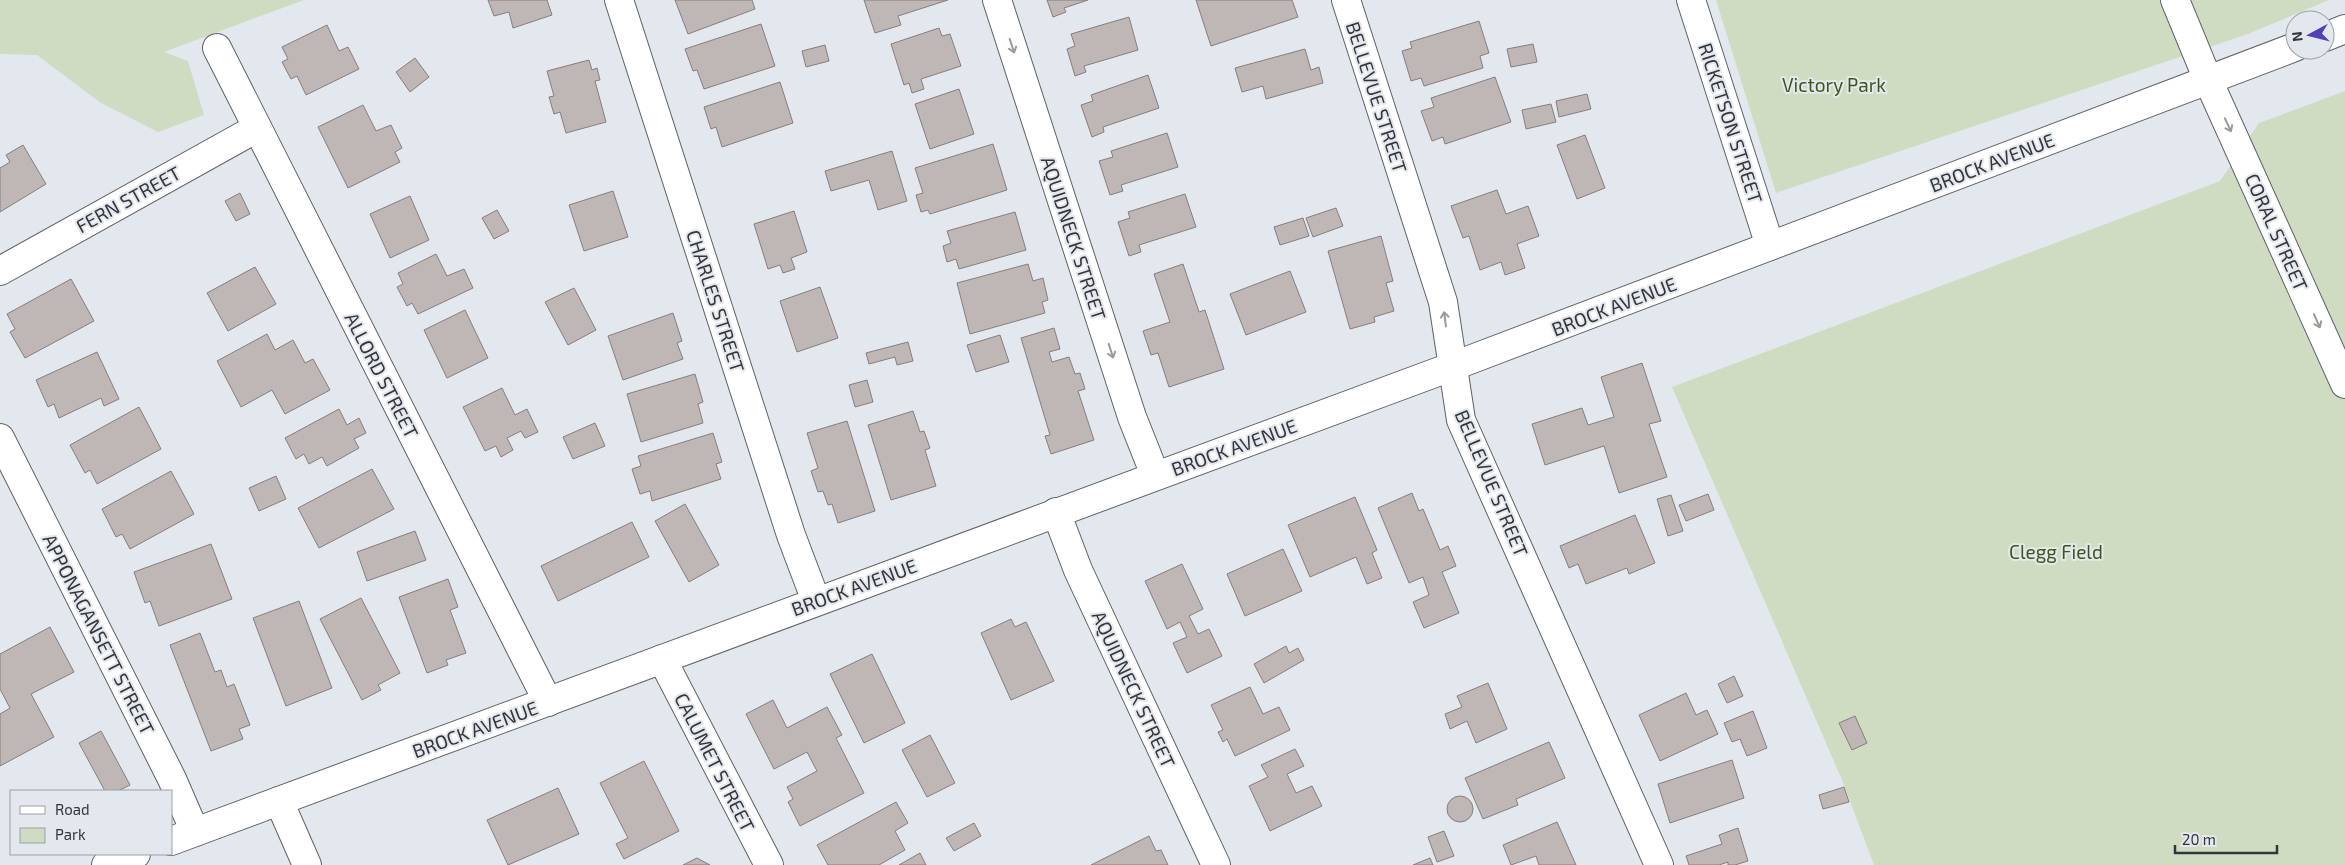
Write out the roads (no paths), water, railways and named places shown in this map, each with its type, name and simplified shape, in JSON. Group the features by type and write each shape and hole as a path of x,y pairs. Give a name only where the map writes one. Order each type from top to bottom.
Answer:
{"street":[{"name":"CHARLES STREET","path":"619,0 791,535 816,602"},
{"name":"AQUIDNECK STREET","path":"997,0 1129,408 1155,475"},
{"name":"BELLEVUE STREET","path":"1346,0 1443,302 1451,368 1461,420 1659,865"},
{"name":"RICKETSON STREET","path":"1692,0 1770,246"},
{"name":"CORAL STREET","path":"2174,0 2345,384"},
{"name":"ALLORD STREET","path":"217,48 548,702"},
{"name":"BROCK AVENUE","path":"183,836 1155,475 1451,368 2285,52"},
{"name":"FERN STREET","path":"0,271 257,128"},
{"name":"APPONAGANSETT STREET","path":"0,438 172,779 183,836"},
{"name":"AQUIDNECK STREET","path":"1056,512 1078,570 1216,865"},
{"name":"CALUMET STREET","path":"662,659 769,865"},
{"path":"280,800 307,865"},
{"path":"106,865 133,855"}],"park label":[{"name":"Victory Park","path":"1834,84"},
{"name":"Clegg Field","path":"2056,551"}]}
